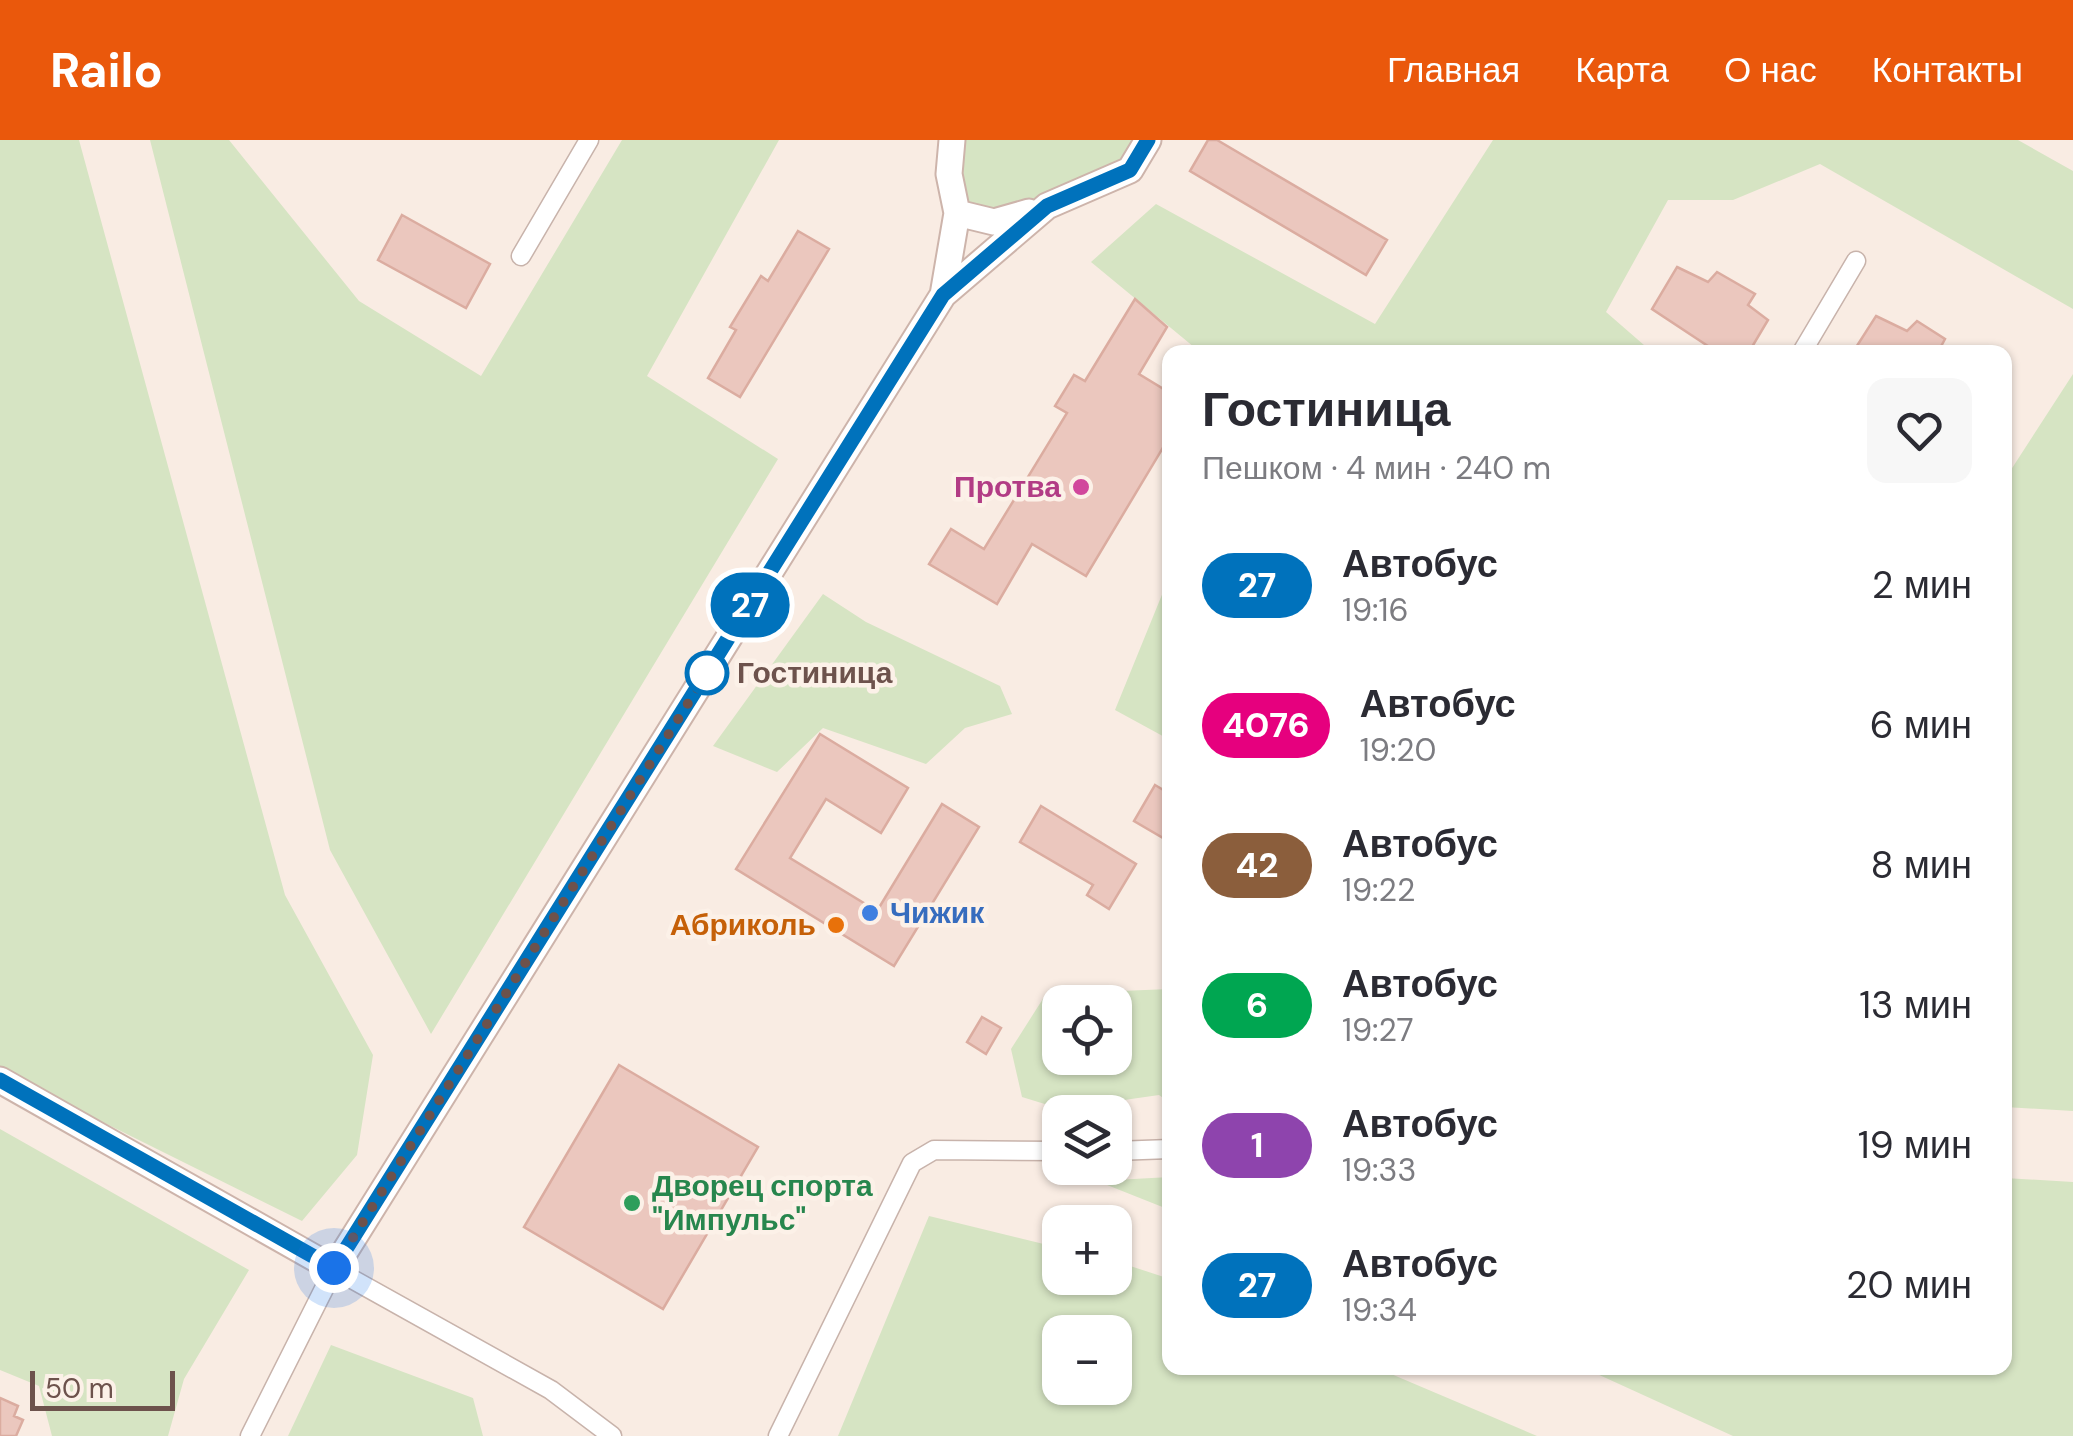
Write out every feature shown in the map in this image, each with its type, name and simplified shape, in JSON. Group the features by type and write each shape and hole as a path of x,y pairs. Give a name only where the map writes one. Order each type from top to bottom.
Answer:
{"street":[{"path":"522,256 589,140"},
{"path":"943,295 958,213 949,174 952,140"},
{"path":"958,213 994,222 1047,206 1130,170 1148,140"},
{"path":"250,1436 334,1268 943,295 1047,206"},
{"path":"1806,345 1856,261"},
{"path":"0,1080 552,1390 612,1436"},
{"path":"1132,1150 1162,1149"},
{"path":"778,1436 912,1163 934,1150 1042,1151"}],"green space":[{"path":"0,140 79,140 285,895 373,1055 357,1155 302,1221 0,1071"},
{"path":"150,140 229,140 359,301 481,376 622,140 779,140 647,376 778,459 431,1034 330,850"},
{"path":"952,140 1148,140 1130,170 1047,206 957,213"},
{"path":"1493,140 2018,140 2073,171 2073,309 1820,164 1733,200 1668,200 1606,312 1644,345 1192,345 1091,262 1156,204 1375,324"},
{"path":"2073,374 2073,1111 2012,1107 2012,468"},
{"path":"823,594 866,622 1000,686 1012,714 965,728 926,764 823,728 777,772 713,746"},
{"path":"1162,595 1162,736 1115,710"},
{"path":"1162,989 1162,1097 1042,1095 1042,1103 1022,1097 1011,1049 1042,1000 1042,1075 1132,1075 1132,991"},
{"path":"0,1129 249,1270 184,1379 168,1436 52,1436 39,1386 0,1370"},
{"path":"1162,1177 1162,1207 1107,1185 1132,1185 1132,1179"},
{"path":"2012,1178 2073,1182 2073,1436 1733,1436 1599,1375 2012,1375"},
{"path":"929,1216 1042,1244 1042,1295 1132,1295 1132,1267 1162,1276 1162,1375 1393,1375 1537,1436 838,1436"},
{"path":"331,1345 473,1398 483,1436 288,1436"}],"building":[{"path":"1208,140 1217,140 1387,240 1366,275 1190,171"},
{"path":"402,215 490,264 466,308 378,260"},
{"path":"798,231 829,249 740,397 708,378 736,330 730,327 761,276 768,281"},
{"path":"1677,267 1708,282 1717,272 1755,294 1748,305 1768,320 1753,345 1706,345 1652,309"},
{"name":"Протва","path":"1135,299 1167,327 1139,374 1162,388 1162,449 1086,576 1032,544 997,604 929,564 951,529 984,549 1067,413 1055,406 1074,375 1085,381"},
{"path":"1876,316 1907,331 1917,321 1945,339 1942,345 1857,345"},
{"path":"820,734 908,788 881,833 826,799 790,858 877,911 942,804 979,827 894,966 736,869"},
{"path":"1155,785 1162,789 1162,837 1134,821"},
{"path":"1041,806 1136,864 1109,909 1087,895 1093,885 1020,842"},
{"path":"982,1017 1001,1028 986,1054 967,1042"},
{"name":"Дворец спорта \"Импульс\"","path":"619,1065 758,1147 663,1309 524,1227"},
{"path":"0,1398 18,1406 14,1416 23,1420 16,1436 0,1436"}],"bus line":[{"name":"27","path":"0,1080 334,1268 444,1098 611,820 810,512 943,295 1047,206 1094,189 1130,170 1148,140"}],"place":[{"name":"Протва","path":"1081,487"},
{"name":"Гостиница","path":"707,673"},
{"name":"Чижик","path":"870,913"},
{"name":"Абриколь","path":"836,925"},
{"name":"Дворец спорта \"Импульс\"","path":"632,1203"}],"route":[{"path":"334,1268 444,1098 611,820 707,673"}]}
